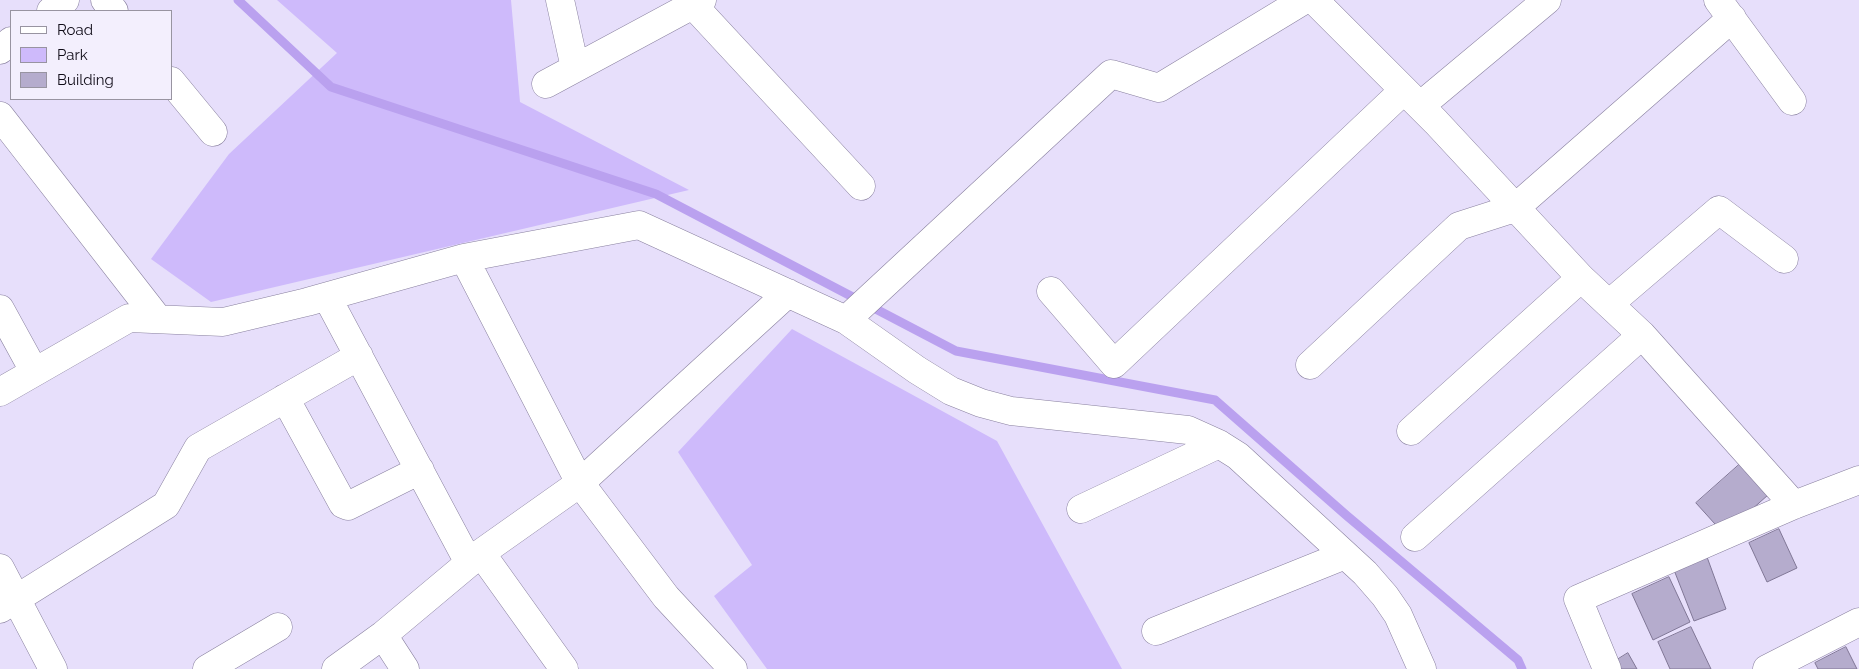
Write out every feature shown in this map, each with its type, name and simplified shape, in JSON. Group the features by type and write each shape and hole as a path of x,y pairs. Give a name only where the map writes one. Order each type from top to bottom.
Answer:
{"street":[{"path":"51,10 65,0"},
{"path":"105,0 113,10"},
{"path":"560,0 575,68"},
{"path":"846,320 1111,74 1160,88 1304,0"},
{"path":"1314,0 1412,98 1581,278 1642,334 1794,505"},
{"path":"1051,292 1114,364 1412,98 1547,0"},
{"path":"546,84 697,2 861,186"},
{"path":"1310,365 1459,226 1515,208 1725,9 1792,101"},
{"path":"172,82 213,132"},
{"path":"0,116 158,319"},
{"path":"1609,304 1719,210 1784,259"},
{"path":"0,392 129,318 224,322 327,297 464,258 639,225 846,320 917,370 951,391 981,403 1012,411 1188,430 1219,444 1238,456 1370,579 1398,615 1422,669"},
{"path":"464,258 580,483 666,597 733,669"},
{"path":"1411,431 1581,278"},
{"path":"336,669 383,635 475,558 580,483 788,293"},
{"path":"327,297 420,470 475,558 564,669"},
{"path":"0,309 34,371"},
{"path":"1415,537 1642,334"},
{"path":"9,604 166,505 198,448 359,356"},
{"path":"285,398 343,504 348,506 420,470"},
{"path":"1081,509 1219,444"},
{"path":"1607,669 1578,599 1794,505 1859,480"},
{"path":"1156,631 1345,555"},
{"path":"0,568 9,604 53,669"},
{"path":"1767,669 1859,622"},
{"path":"207,669 278,627"},
{"path":"383,635 405,669"}],"green space":[{"path":"277,0 511,0 520,102 689,190 211,302 151,259 229,154 337,53"},
{"path":"792,329 997,441 1122,669 767,669 714,596 752,565 678,452"}],"building":[{"path":"1740,464 1768,495 1724,534 1696,503"},
{"path":"1779,529 1797,568 1767,582 1749,543"},
{"path":"1707,557 1726,609 1694,621 1674,570"},
{"path":"1669,577 1690,622 1653,640 1632,594"},
{"path":"1691,627 1711,669 1670,669 1658,642"},
{"path":"1846,647 1857,669 1818,669 1815,663"},
{"path":"1628,653 1637,669 1616,669 1612,663"}],"waterway":[{"path":"238,0 331,87 656,194 956,351 1215,400 1346,515 1518,660 1522,669"}]}
